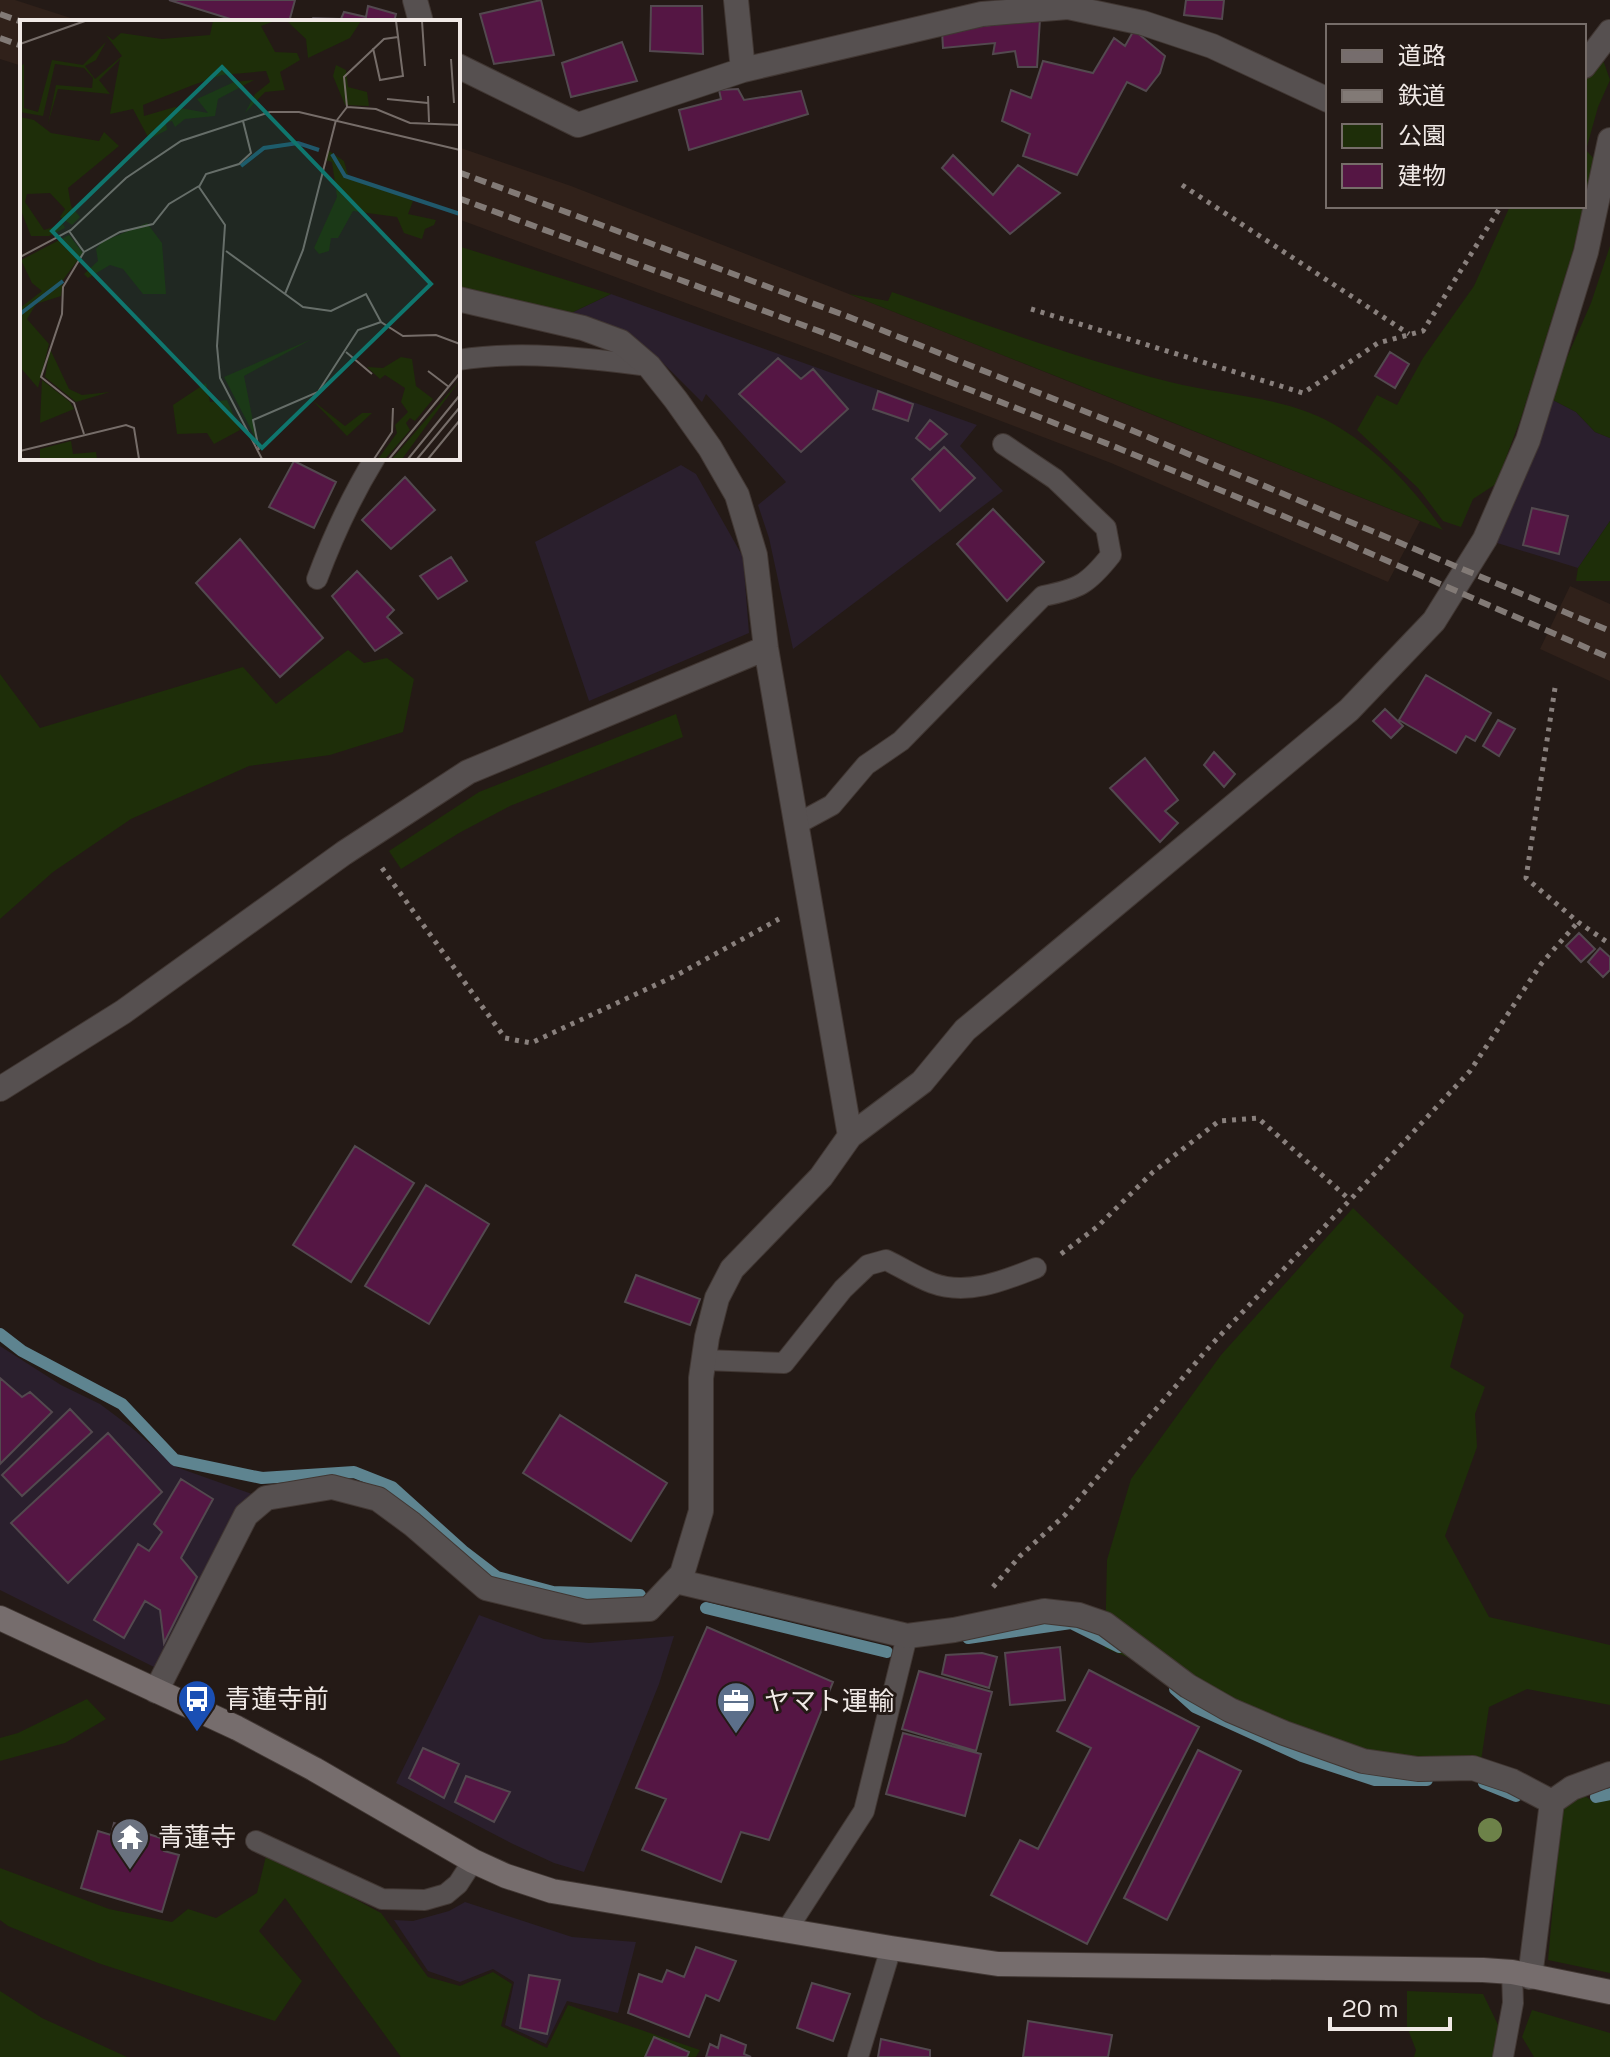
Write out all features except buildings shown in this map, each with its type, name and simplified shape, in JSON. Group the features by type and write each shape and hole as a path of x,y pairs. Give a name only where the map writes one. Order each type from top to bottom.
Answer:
{"street":[{"path":"415,0 420,20"},
{"path":"736,0 743,70"},
{"path":"460,67 578,125 743,70 982,14 1068,7 1143,23 1212,46 1326,99"},
{"path":"1586,63 1610,32"},
{"path":"156,1691 246,1515 266,1498 332,1487 378,1499 486,1588 585,1612 649,1609 676,1581 682,1574 701,1511 701,1378 717,1298 732,1269 821,1177 850,1136 922,1082 965,1030 1349,710 1434,621 1485,539 1528,440 1586,252 1610,140"},
{"path":"460,299 583,328 621,342 649,366 710,448 737,495 755,555 766,648 850,1136"},
{"path":"0,1089 123,1012 362,841 468,772 766,648"},
{"path":"676,1581 907,1636 954,1630 1044,1611 1079,1615 1105,1624 1188,1686 1230,1710 1284,1733 1363,1761 1418,1769 1473,1768 1512,1781 1552,1802"},
{"path":"0,1618 237,1728 473,1861 552,1891 998,1964 1295,1966 1521,1974 1610,1992"},
{"path":"1521,1974 1552,1802 1572,1788 1610,1774"}],"lane":[{"path":"460,360 569,356 649,366"},
{"path":"797,824 832,805 866,765 901,741 1043,596 1069,590 1093,578 1111,555 1106,528 1055,479 1003,444"},
{"path":"317,579 353,493 374,460"},
{"path":"704,1360 784,1363 843,1289 868,1265 886,1260 932,1283 960,1289 998,1283 1036,1268"},
{"path":"786,1931 864,1811 907,1636"},
{"path":"256,1841 382,1899 425,1900 446,1894 458,1884 473,1861"},
{"path":"858,2057 891,1948"},
{"path":"1503,2057 1521,1974"}],"path":[{"path":"1182,185 1410,334"},
{"path":"1031,309 1303,393 1378,343 1423,331 1500,208"},
{"path":"1555,688 1526,878 1578,922 1610,944"},
{"path":"362,841 505,1038 531,1043 677,975 810,902"},
{"path":"992,1588 1020,1556 1065,1515 1211,1345 1470,1071 1541,964 1578,922"},
{"path":"1036,1268 1069,1249 1097,1227 1153,1172 1219,1121 1258,1118 1350,1200"}],"shaded area":[{"path":"0,0 15,0 77,20 20,20 20,65 0,59"},
{"path":"460,148 571,186 849,294 1420,521 1388,582 1111,463 460,220"},
{"path":"611,294 977,425 960,446 1003,491 793,649 769,538 758,505 786,482 706,394 702,402 659,359 567,315"},
{"path":"1549,398 1576,412 1595,432 1610,438 1610,521 1578,568 1494,542"},
{"path":"681,465 696,474 743,557 749,633 589,701 535,542"},
{"path":"1570,586 1610,604 1610,681 1540,649"},
{"path":"0,1346 61,1385 100,1404 176,1467 252,1494 160,1670 0,1590"},
{"path":"479,1615 544,1639 589,1643 674,1636 659,1684 584,1872 554,1863 513,1844 396,1783"},
{"path":"465,1902 572,1937 636,1942 618,2013 567,2001 546,2044 505,2025 514,1982 493,1969 460,1982 428,1971 394,1920 413,1921 449,1911"}],"green space":[{"path":"1602,57 1610,80 1598,107 1586,150 1586,71"},
{"path":"1586,150 1595,160 1586,197"},
{"path":"1509,208 1584,208 1521,418 1496,484 1473,499 1461,527 1443,521 1418,488 1357,430 1377,395 1397,405 1423,358 1474,286"},
{"path":"1610,246 1610,438 1595,432 1576,412 1549,398 1591,303"},
{"path":"460,247 611,294 567,315 460,288"},
{"path":"892,292 1100,362 1170,382 1306,411 1342,429 1390,467 1443,530 849,294 888,301"},
{"path":"1610,521 1610,581 1576,581 1578,568"},
{"path":"348,650 364,663 387,658 414,679 403,732 330,755 249,766 131,819 53,872 0,919 0,674 40,728 243,667 276,704"},
{"path":"676,714 683,737 510,806 401,869 389,851 479,792"},
{"path":"1353,1208 1464,1315 1450,1367 1485,1387 1475,1414 1477,1447 1445,1536 1489,1617 1610,1645 1610,1705 1527,1689 1489,1707 1481,1761 1421,1765 1350,1748 1105,1648 1107,1560 1131,1479 1221,1355"},
{"path":"87,1699 106,1719 65,1743 0,1761 0,1738 18,1733"},
{"path":"1585,1796 1595,1803 1610,1799 1610,1973 1548,1960 1562,1805"},
{"path":"267,1852 381,1913 428,1977 460,1986 493,1972 512,1984 501,2026 547,2048 568,2005 700,2050 696,2057 401,2057 285,1898 259,1931 302,1981 275,2021 98,1963 0,1920 0,1868 109,1909 172,1922 188,1909 216,1918 257,1893"},
{"path":"0,1991 42,2018 127,2057 0,2057"},
{"path":"1407,1991 1483,1994 1503,2035 1504,2057 1414,2057 1416,2050 1407,2027"},
{"path":"1532,2010 1610,2033 1610,2057 1534,2057 1522,2037"}],"waterway":[{"path":"0,1334 22,1351 122,1404 175,1460 262,1478 354,1472 392,1487 497,1577 553,1592 640,1595"},
{"path":"706,1608 887,1652"},
{"path":"968,1638 1071,1623 1119,1647"},
{"path":"1175,1689 1195,1707 1302,1756 1375,1780 1427,1780"},
{"path":"1484,1783 1516,1796"},
{"path":"1596,1797 1610,1794"}],"railway":[{"path":"0,14 20,21"},
{"path":"0,38 20,45"},
{"path":"460,173 844,315 1124,427 1610,631"},
{"path":"460,199 835,337 1113,446 1305,525 1610,658"}],"place":[{"name":"青蓮寺前","path":"197,1733"},
{"name":"ヤマト運輸","path":"736,1735"},
{"name":"青蓮寺","path":"130,1871"}]}
